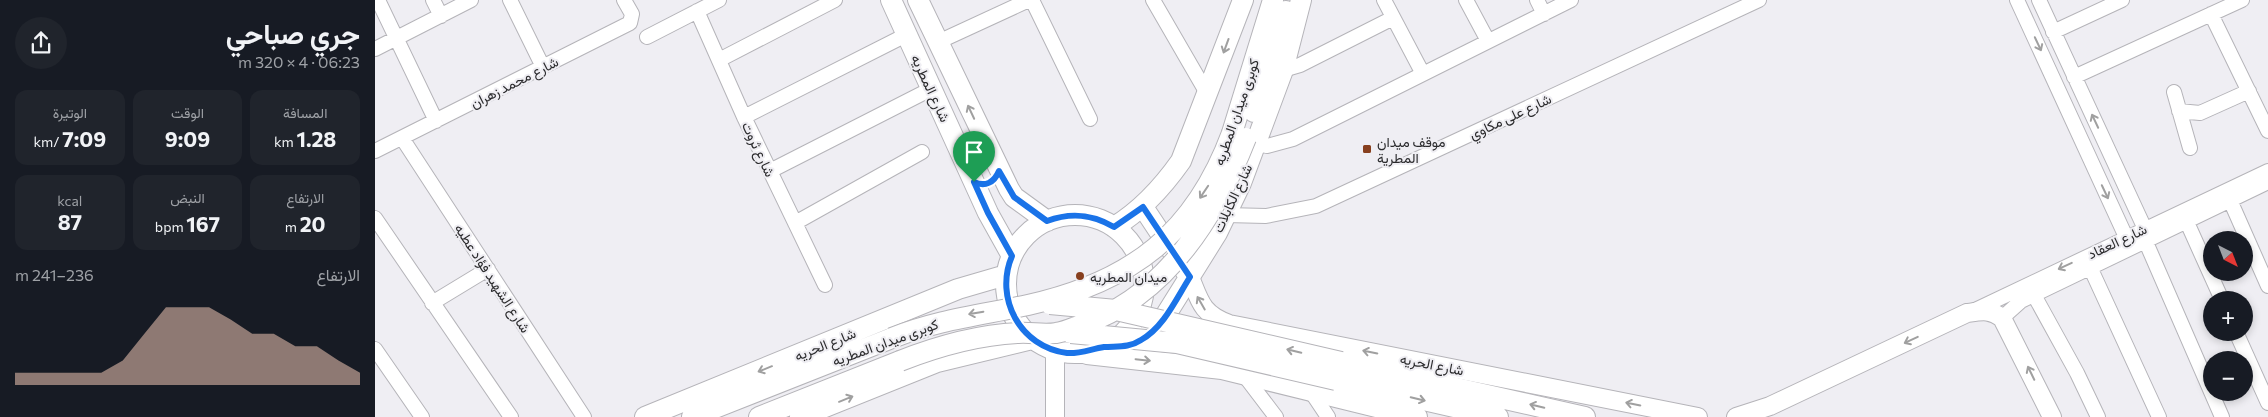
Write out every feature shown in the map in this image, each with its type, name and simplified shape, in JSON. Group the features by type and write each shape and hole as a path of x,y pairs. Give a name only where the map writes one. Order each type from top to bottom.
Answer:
{"main road":[{"name":"شارع المطريه","path":"891,0 988,213 1012,256"},
{"name":"شارع المطريه","path":"919,0 999,171 1014,197 1047,221"},
{"path":"1114,227 1143,207 1167,182 1181,161 1243,0"},
{"name":"كوبرى ميدان المطريه","path":"692,417 921,326 1029,304 1083,289 1120,271 1152,251 1191,212 1244,138 1273,0"},
{"name":"كوبرى ميدان المطريه","path":"759,417 947,344 1018,333 1056,342 1118,310 1143,292 1170,268 1203,226 1233,169 1289,0"},
{"name":"شارع الكابلات","path":"1102,348 1125,347 1150,334 1162,321 1226,215 1244,138 1283,70 1301,0"},
{"path":"974,182 984,185 989,183 994,180 999,171"},
{"path":"1143,207 1190,277"},
{"path":"1032,338 1013,315 1006,296 1006,275 1012,256 1026,235 1047,221 1058,217 1081,215 1104,221 1123,234 1136,252 1143,274 1143,291 1140,307 1129,327 1121,335 1102,348 1077,353"},
{"name":"شارع الحريه","path":"645,417 957,289 1006,275"},
{"path":"1029,304 1073,305 1117,310 1498,417"},
{"path":"899,314 919,318 931,332 932,353 919,369"},
{"path":"1221,369 1210,355 1209,342 1219,328 1229,324"},
{"path":"1056,342 1099,335 1177,344 1339,371 1585,417"},
{"path":"800,417 937,362 1032,338 1056,342 1077,353 1221,369 1310,390 1385,413 1417,417"}],"street":[{"path":"378,0 436,121"},
{"path":"433,0 441,16"},
{"path":"375,49 471,0"},
{"path":"510,0 543,67"},
{"name":"شارع محمد زهران","path":"375,151 630,23 632,14 624,0"},
{"path":"647,37 719,0"},
{"path":"719,60 835,0"},
{"path":"938,42 1031,0 1090,119"},
{"path":"1153,0 1208,95"},
{"path":"1384,0 1423,74"},
{"path":"1467,0 1488,41"},
{"path":"1537,0 1544,14"},
{"path":"1244,138 1267,146 1293,140 1571,0"},
{"name":"شارع على مكاوي","path":"1226,215 1266,216 1316,206 1759,0"},
{"path":"2017,0 2126,237"},
{"path":"2039,0 2145,234 2222,417"},
{"path":"2074,77 2242,0"},
{"path":"2053,32 2112,2"},
{"name":"شارع ثروت","path":"697,11 744,117 825,285"},
{"path":"2211,14 2268,132"},
{"path":"1283,70 1300,65 1393,18"},
{"path":"744,117 906,35"},
{"path":"770,172 931,89"},
{"path":"2179,111 2188,111 2196,114 2249,91"},
{"path":"2174,92 2190,148"},
{"name":"شارع الشهيد فؤاد عطيه","path":"402,138 584,417"},
{"path":"795,223 922,152"},
{"name":"شارع العقاد","path":"2002,318 2021,301 2090,267 2145,234 2268,171"},
{"name":"شارع العقاد","path":"1967,313 2126,237 2145,234 2186,220 2268,182"},
{"path":"2230,200 2268,286"},
{"path":"375,218 511,417"},
{"path":"2186,220 2218,291"},
{"path":"2090,267 2159,417"},
{"path":"432,303 488,270"},
{"name":"شارع الحريه","path":"1190,277 1199,303 1206,312 1217,320 1229,324 1697,417"},
{"path":"2033,295 2077,373 2098,417"},
{"path":"1736,417 1770,406 1967,313 1985,310 1993,311 2002,318 2052,417"},
{"path":"2241,341 2268,403"},
{"path":"1055,417 1056,342"},
{"path":"375,349 422,417"},
{"path":"1244,375 1276,417"},
{"path":"1310,390 1328,417"}],"place":[{"name":"موقف ميدان المطرية","path":"1367,149"},
{"name":"ميدان المطريه","path":"1080,276"}],"route":[{"path":"999,171 1014,197 1047,221 1058,217 1081,215 1104,221 1114,227 1143,207 1190,277 1162,321 1150,334 1134,344 1125,347 1102,348 1090,352 1066,353 1039,344 1024,332 1009,306 1005,286 1007,268 1012,256 988,213 974,182 984,185 989,183 994,180 999,171"}]}
